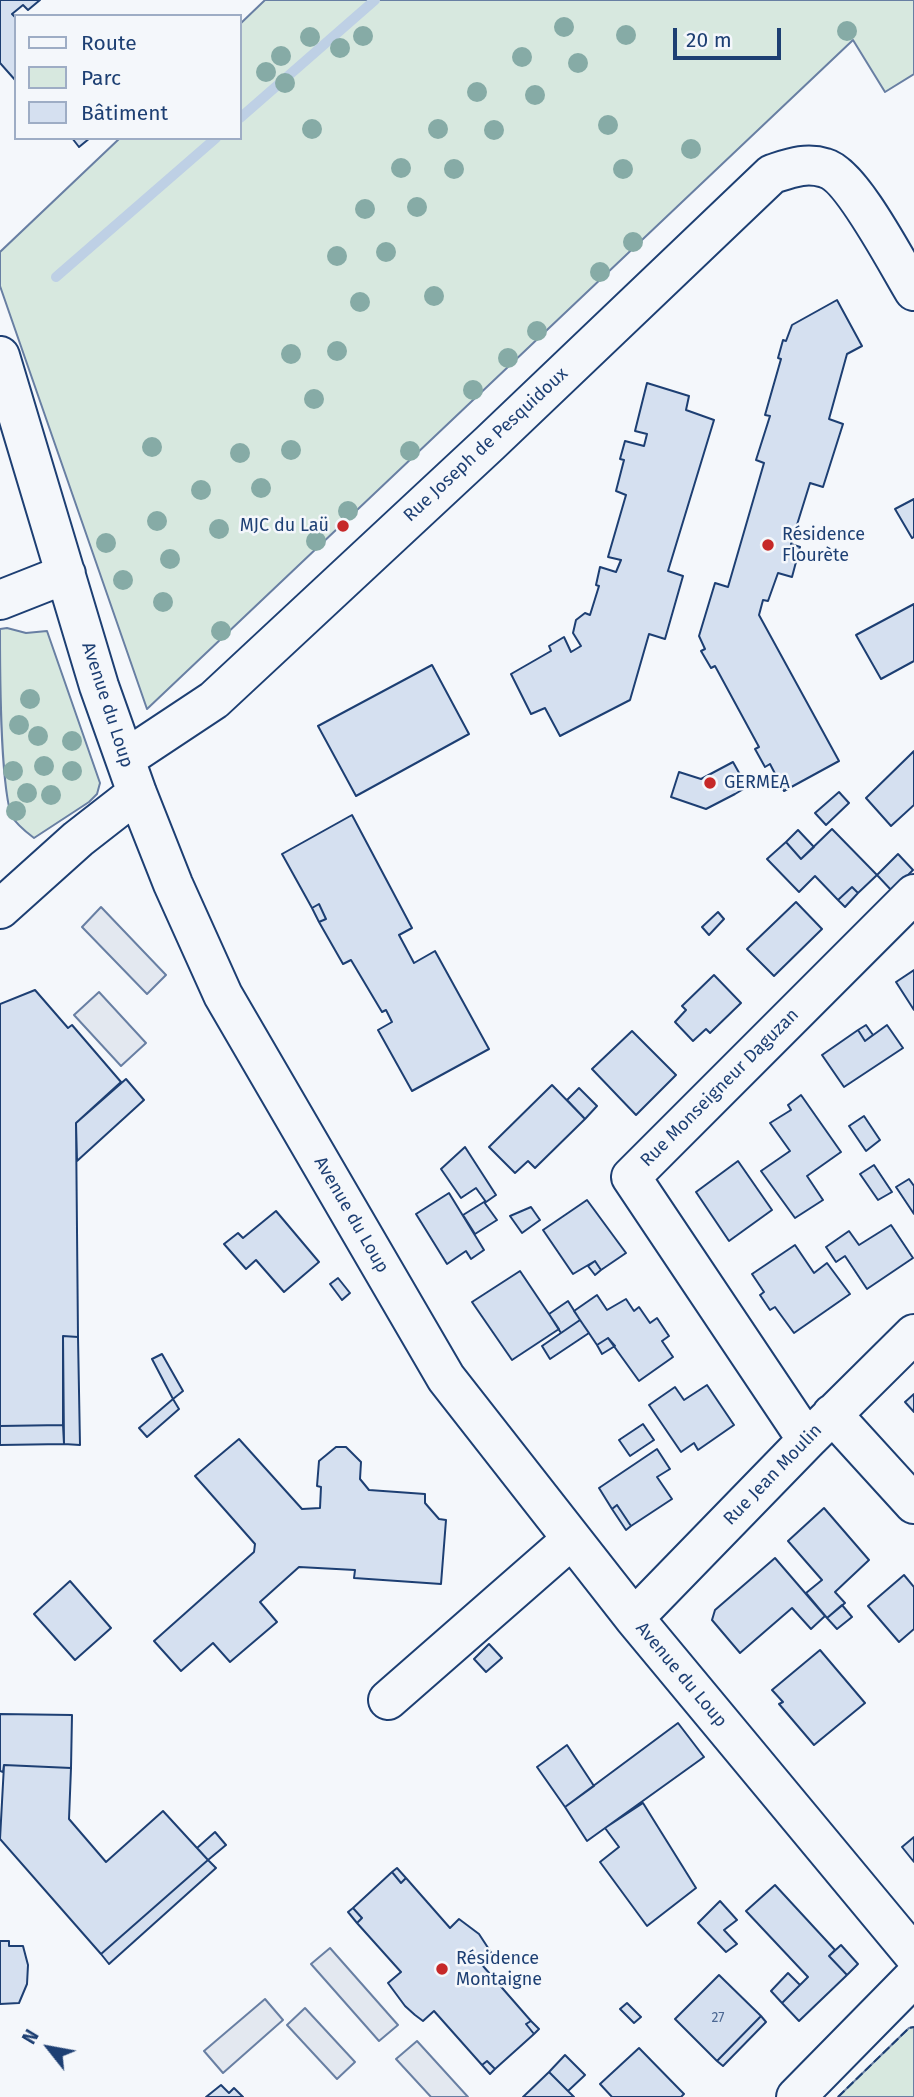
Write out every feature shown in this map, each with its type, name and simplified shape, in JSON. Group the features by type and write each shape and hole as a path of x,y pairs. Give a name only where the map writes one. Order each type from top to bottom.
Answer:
{"street":[{"name":"Rue Joseph de Pesquidoux","path":"0,909 78,839 131,776 490,443 772,174 801,164 828,168 850,186 914,291"},
{"name":"Avenue du Loup","path":"0,356 99,686 173,884 223,995 439,1366 634,1618 914,1955"},
{"path":"0,600 66,575"},
{"name":"Rue Monseigneur Daguzan","path":"820,1427 631,1177 914,894"},
{"name":"Rue Jean Moulin","path":"634,1618 914,1334"},
{"path":"820,1427 914,1504"},
{"path":"388,1700 572,1539"},
{"path":"796,2097 914,1977"}],"green space":[{"path":"265,0 914,0 914,74 885,92 853,40 147,709 0,286 0,252 118,140 242,140 242,22"},
{"path":"0,629 26,633 47,631 100,783 97,794 89,802 34,838 13,818 7,798 1,725"},
{"path":"914,2027 914,2097 838,2097 909,2028"}],"shaded area":[{"path":"101,907 166,975 147,994 82,927"},
{"path":"99,992 146,1043 121,1066 74,1015"},
{"path":"330,1948 398,2025 379,2041 311,1964"},
{"path":"265,1999 283,2020 223,2073 204,2051"},
{"path":"305,2008 355,2062 337,2079 287,2025"},
{"path":"417,2041 468,2097 431,2097 396,2059"}],"building":[{"path":"0,0 40,0 28,10 23,5 12,14 14,79 0,63"},
{"path":"74,140 88,140 79,147"},
{"name":"Résidence Flourète","path":"837,300 862,346 847,354 829,419 843,424 823,487 810,483 791,544 800,547 792,577 778,573 768,601 763,600 759,615 839,761 784,791 770,764 765,767 755,749 759,747 715,666 711,668 701,651 705,649 699,636 715,583 728,587 764,463 756,460 770,416 765,415 781,359 778,358 783,340 786,341 792,325"},
{"path":"647,383 689,396 686,410 714,420 668,571 683,576 665,639 649,634 630,700 560,736 545,708 531,714 511,674 551,651 549,646 564,637 571,652 581,646 573,633 576,620 585,613 590,615 599,586 596,585 600,567 616,572 621,560 608,557 626,495 616,491 624,460 620,459 625,441 644,446 647,434 635,431"},
{"path":"914,499 914,537 912,538 895,509"},
{"path":"914,604 914,661 881,679 856,635"},
{"path":"432,665 469,734 356,796 318,726"},
{"path":"914,751 914,805 891,826 866,798"},
{"name":"GERMEA","path":"733,762 747,787 735,794 706,809 671,797 679,772 701,779"},
{"path":"839,792 849,803 826,825 815,813"},
{"path":"352,815 412,928 399,935 414,963 435,951 489,1049 412,1091 378,1030 392,1022 386,1010 382,1012 351,960 343,964 319,922 326,919 319,904 312,908 282,854"},
{"path":"832,829 877,875 858,893 852,887 838,900 815,876 799,892 767,859 786,842 801,859"},
{"path":"798,830 814,847 801,859 786,842"},
{"path":"898,854 913,870 892,891 877,875"},
{"path":"852,887 858,893 845,907 838,900"},
{"path":"796,902 822,929 774,976 747,949"},
{"path":"319,904 326,919 319,922 312,908"},
{"path":"718,912 724,919 709,935 702,927"},
{"path":"914,970 914,1010 896,982"},
{"path":"714,975 741,1003 710,1033 706,1029 693,1041 675,1022 686,1010 682,1006"},
{"path":"35,990 68,1028 72,1025 121,1082 76,1123 78,1337 63,1336 63,1425 0,1426 0,1004"},
{"path":"866,1025 873,1035 865,1041 858,1030"},
{"path":"887,1025 903,1048 844,1087 822,1055 858,1030 865,1041"},
{"path":"632,1031 676,1075 636,1115 592,1069"},
{"path":"126,1079 144,1100 77,1161 76,1123"},
{"path":"552,1085 585,1119 535,1168 528,1161 515,1173 489,1147"},
{"path":"579,1088 597,1106 585,1119 567,1100"},
{"path":"801,1095 841,1152 807,1176 823,1200 795,1218 761,1171 790,1151 770,1123 791,1110 788,1105"},
{"path":"864,1116 880,1140 866,1151 849,1126"},
{"path":"465,1147 496,1195 486,1202 476,1188 461,1198 441,1169"},
{"path":"738,1161 772,1210 729,1241 696,1192"},
{"path":"874,1165 892,1192 878,1200 860,1174"},
{"path":"909,1179 914,1186 914,1214 896,1187"},
{"path":"449,1193 484,1250 471,1259 466,1251 447,1264 416,1214"},
{"path":"587,1200 626,1253 601,1270 595,1261 573,1274 543,1230"},
{"path":"484,1202 497,1220 475,1234 463,1215"},
{"path":"531,1207 540,1220 522,1233 510,1216"},
{"path":"276,1211 319,1262 284,1292 256,1260 246,1269 224,1244 238,1233 243,1238"},
{"path":"891,1225 913,1258 867,1289 845,1256 836,1262 826,1247 849,1231 859,1245"},
{"path":"795,1245 814,1273 827,1263 850,1294 794,1333 775,1307 770,1310 760,1295 764,1292 752,1274"},
{"path":"595,1261 601,1270 595,1275 588,1266"},
{"path":"520,1271 559,1329 512,1360 472,1302"},
{"path":"338,1278 350,1293 342,1300 330,1284"},
{"path":"597,1295 607,1310 626,1299 634,1311 639,1307 650,1323 657,1318 669,1336 662,1341 673,1357 639,1381 608,1338 597,1345 574,1311"},
{"path":"568,1301 580,1320 561,1333 549,1314"},
{"path":"580,1320 589,1333 550,1359 542,1346"},
{"path":"63,1336 78,1337 80,1445 64,1444"},
{"path":"608,1338 615,1346 602,1354 597,1345"},
{"path":"162,1354 183,1391 173,1399 152,1359"},
{"path":"707,1385 734,1425 698,1450 694,1443 681,1452 649,1405 675,1387 684,1400"},
{"path":"914,1394 914,1412 905,1402"},
{"path":"173,1399 179,1409 147,1437 139,1428"},
{"path":"643,1424 654,1440 630,1456 619,1440"},
{"path":"63,1425 64,1444 0,1445 0,1426"},
{"path":"239,1439 302,1509 320,1508 321,1487 317,1486 319,1461 336,1447 346,1447 361,1462 360,1479 369,1490 425,1494 425,1503 439,1519 446,1520 441,1584 354,1578 355,1570 299,1567 260,1602 277,1622 230,1662 213,1643 181,1671 154,1641 254,1552 255,1544 195,1476"},
{"path":"657,1449 670,1469 657,1477 672,1499 631,1526 617,1505 612,1509 599,1488"},
{"path":"617,1505 631,1526 626,1530 612,1509"},
{"path":"824,1508 869,1560 835,1592 845,1603 827,1618 806,1593 822,1580 788,1541"},
{"path":"775,1558 825,1616 811,1629 792,1608 740,1653 712,1620 715,1610"},
{"path":"904,1575 914,1587 914,1629 899,1642 868,1606"},
{"path":"70,1581 111,1628 75,1660 34,1614"},
{"path":"842,1605 852,1617 837,1629 827,1618"},
{"path":"489,1644 502,1658 486,1672 474,1659"},
{"path":"820,1650 865,1703 814,1745 779,1704 783,1702 772,1690"},
{"path":"0,1714 72,1715 71,1768 4,1765 3,1772 0,1771"},
{"path":"678,1723 704,1757 587,1841 565,1807"},
{"path":"567,1745 594,1786 565,1807 537,1767"},
{"path":"4,1765 71,1768 69,1819 106,1862 163,1811 208,1860 101,1954 0,1839"},
{"path":"643,1803 696,1888 647,1926 600,1862 619,1847 605,1828"},
{"path":"215,1832 226,1845 208,1860 197,1848"},
{"path":"914,1837 914,1862 902,1847"},
{"path":"208,1860 216,1868 109,1964 101,1954"},
{"path":"397,1868 406,1878 401,1883 392,1872"},
{"name":"Résidence Montaigne","path":"392,1872 401,1883 406,1878 450,1928 459,1919 479,1934 494,1957 483,1966 531,2021 526,2024 534,2034 495,2069 487,2061 482,2065 434,2011 423,2021 415,2015 388,1983 401,1972 357,1923 362,1918 353,1908"},
{"path":"775,1885 835,1950 829,1956 847,1975 799,2021 782,2003 808,1977 746,1911"},
{"path":"720,1901 737,1920 724,1930 737,1944 726,1952 698,1923"},
{"path":"353,1908 362,1918 357,1923 348,1912"},
{"path":"0,1941 9,1941 9,1946 23,1946 28,1965 27,1984 19,2003 0,2004"},
{"path":"841,1945 858,1964 847,1975 829,1956"},
{"path":"788,1973 800,1985 782,2003 771,1991"},
{"path":"719,1975 761,2016 717,2061 675,2019"},
{"path":"627,2003 641,2017 634,2023 620,2009"},
{"path":"761,2016 766,2022 723,2066 717,2061"},
{"path":"531,2021 539,2029 534,2034 526,2024"},
{"path":"639,2048 684,2094 681,2097 612,2097 600,2084"},
{"path":"565,2055 585,2075 568,2091 549,2072"},
{"path":"487,2061 495,2069 490,2074 482,2065"},
{"path":"549,2072 574,2097 523,2097"},
{"path":"221,2085 229,2093 234,2088 243,2097 206,2097"}],"waterway":[{"path":"242,116 375,0"},
{"path":"56,277 214,140"}],"fence":[{"path":"838,2097 909,2028 914,2027"}],"place":[{"name":"MJC du Laü","path":"343,526"},
{"name":"Résidence Flourète","path":"768,545"},
{"name":"GERMEA","path":"710,783"},
{"name":"Résidence Montaigne","path":"442,1969"}]}
